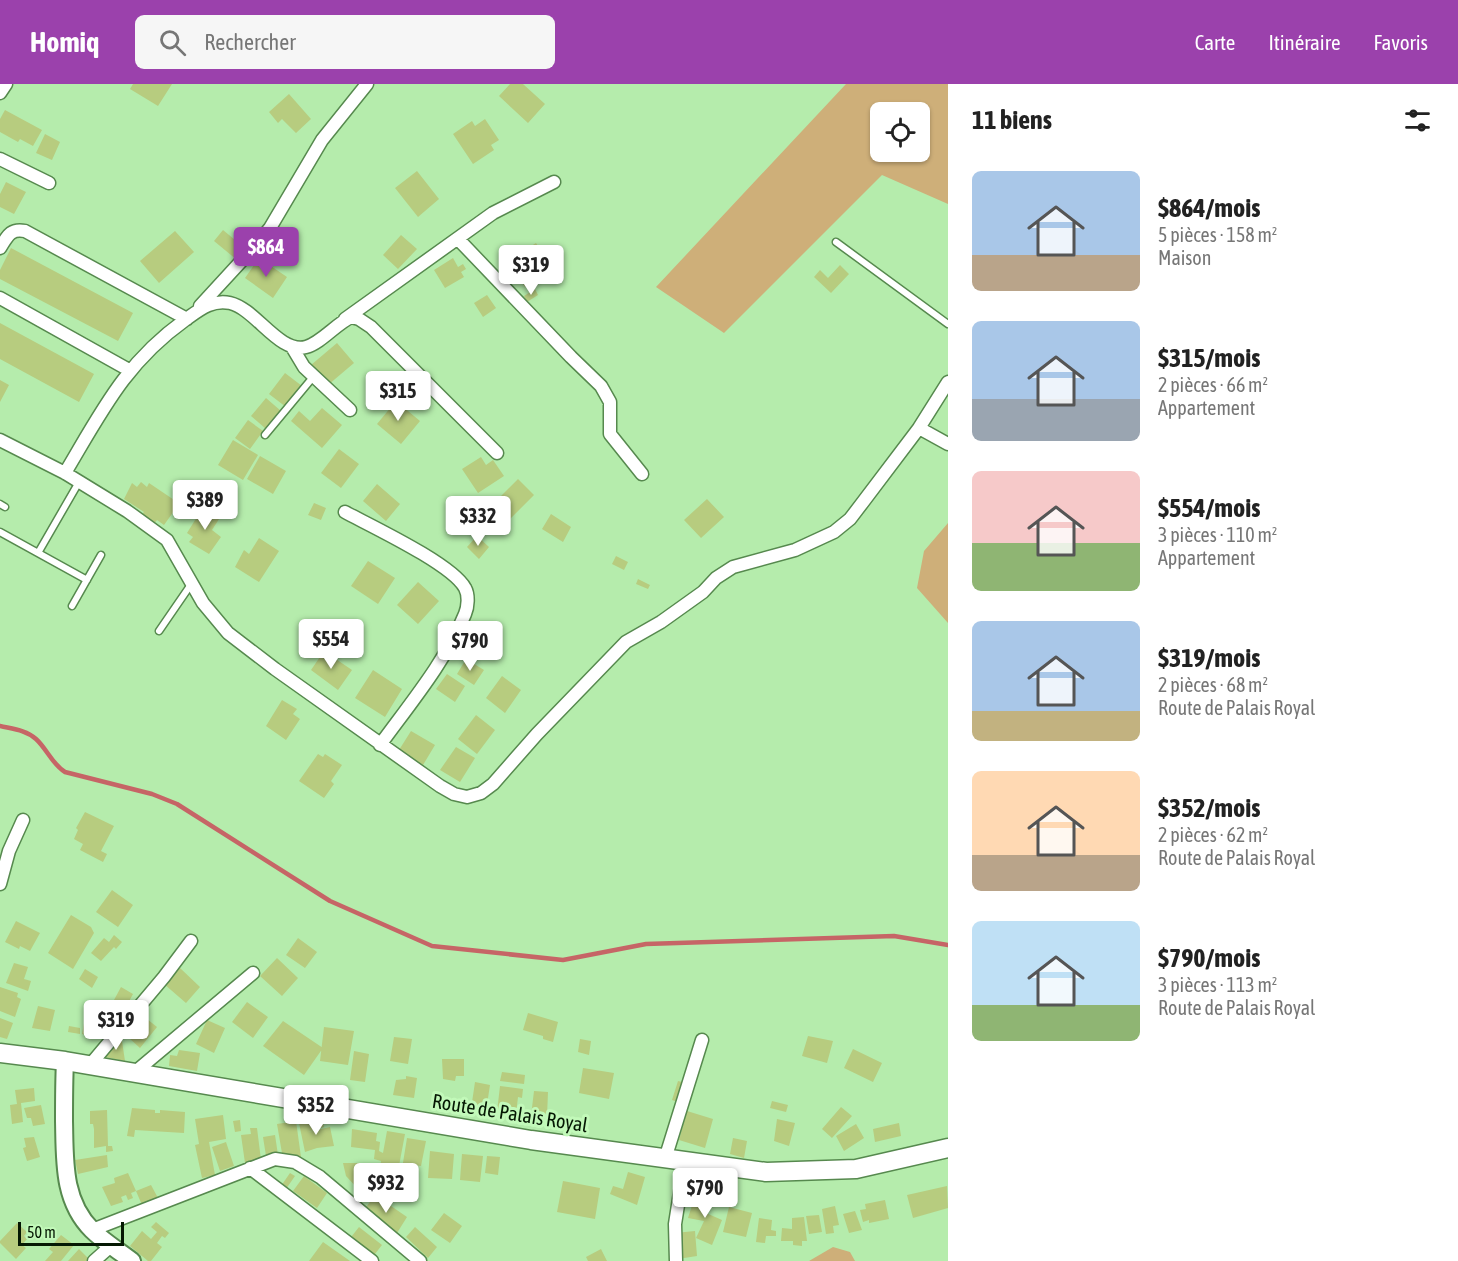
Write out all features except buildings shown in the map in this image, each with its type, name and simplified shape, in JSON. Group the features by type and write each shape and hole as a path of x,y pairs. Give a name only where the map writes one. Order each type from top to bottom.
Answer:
{"main road":[{"name":"Route de Palais Royal","path":"0,1053 90,1065 531,1140 766,1172 856,1169 948,1148"},
{"path":"65,1061 65,1164 68,1185 77,1209 92,1230 132,1261"}],"street":[{"path":"0,93 6,84"},
{"path":"191,315 270,228 322,140 367,84"},
{"path":"0,159 49,183"},
{"path":"65,473 129,370 160,338 191,315 210,304 227,302 243,308 282,342 292,347 308,346 493,213 554,182"},
{"path":"0,248 9,233 18,229 25,231 191,315"},
{"path":"458,239 601,386 610,402 610,434 642,474"},
{"path":"0,298 129,370"},
{"path":"342,321 351,317 371,327 496,453"},
{"path":"292,347 304,367 350,410"},
{"path":"0,440 65,473 127,511 167,540 203,603 228,633 380,745 440,786 454,794 467,797 481,793 493,784 537,734 626,642 686,604 703,592 716,578 733,567 795,550 819,540 842,525 863,502 919,428 948,382"},
{"path":"919,428 948,444"},
{"path":"345,512 413,548 447,571 464,587 467,598 466,613 436,669 380,745"},
{"path":"0,884 9,851 23,820"},
{"path":"90,1065 191,941"},
{"path":"134,1073 253,974"},
{"path":"665,1159 702,1040"},
{"path":"92,1230 275,1159 295,1162 320,1177 420,1261"},
{"path":"676,1261 674,1236 685,1161"},
{"path":"250,1168 372,1261"},
{"path":"94,1261 112,1245"}],"lane":[{"path":"836,242 948,324"},
{"path":"265,435 314,376"},
{"path":"38,553 80,482"},
{"path":"0,532 87,580"},
{"path":"72,606 101,555"},
{"path":"159,631 193,582"}],"shaded area":[{"path":"846,84 948,84 948,204 882,175 724,333 656,287"},
{"path":"948,523 948,623 917,588 924,551"},
{"path":"833,1247 850,1252 855,1261 809,1261"}],"waterway":[{"path":"0,726 19,730 32,736 65,772 152,794 177,804 330,901 432,946 563,960 646,944 894,936 948,945"}]}
